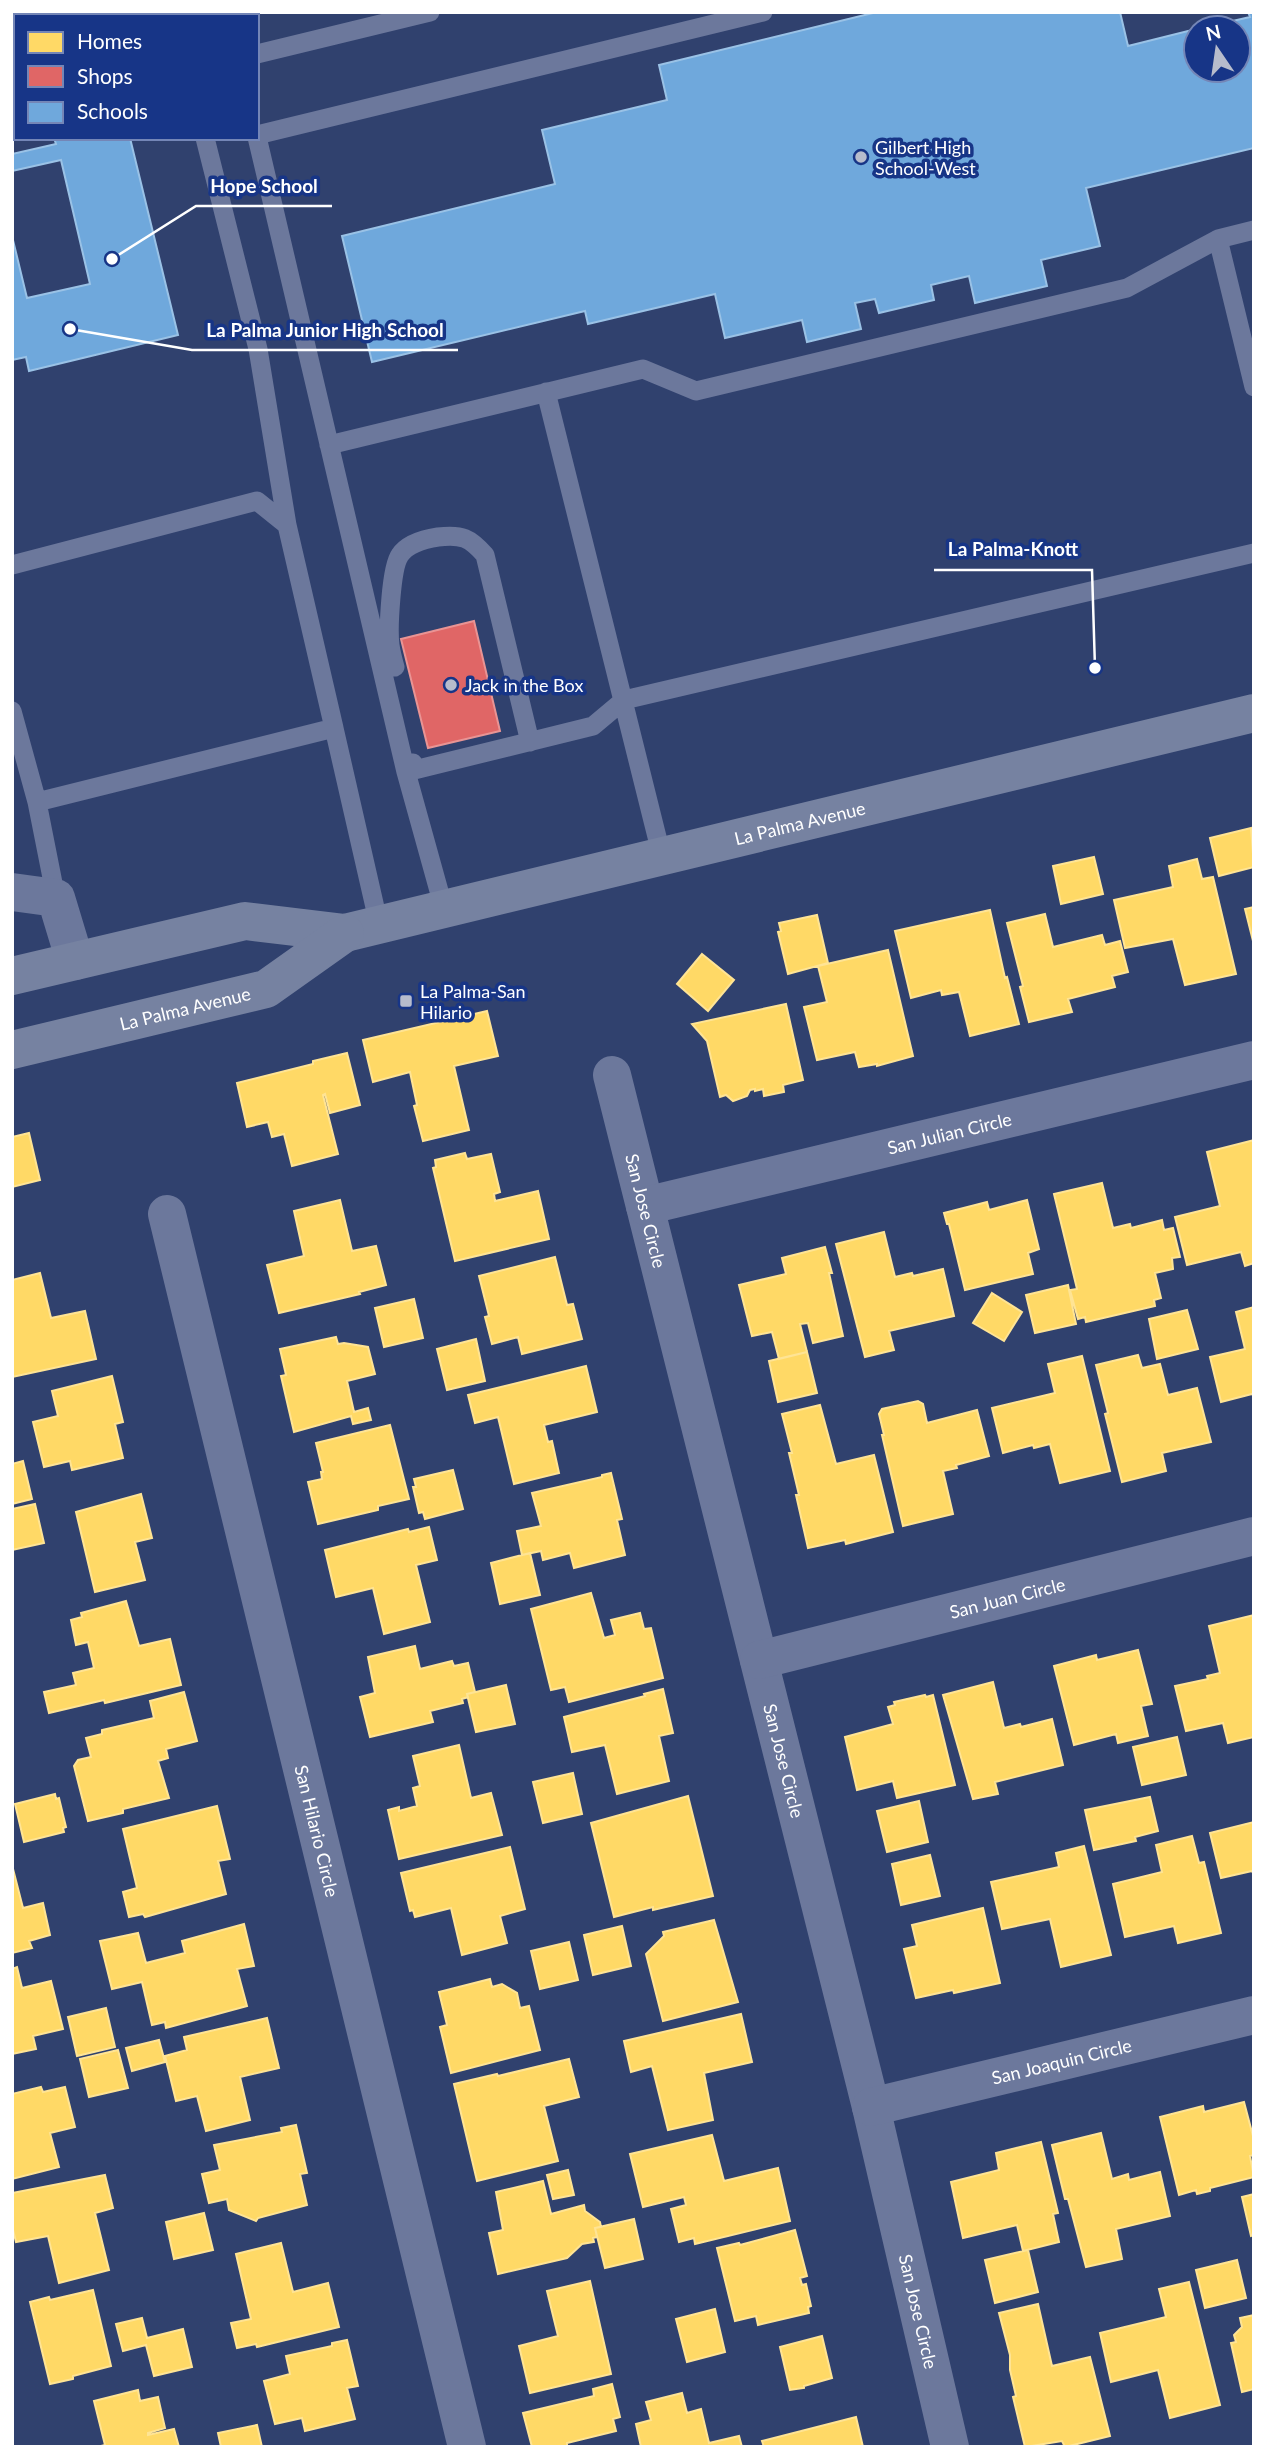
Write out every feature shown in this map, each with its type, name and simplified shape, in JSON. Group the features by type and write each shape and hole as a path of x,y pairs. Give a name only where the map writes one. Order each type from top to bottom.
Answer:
{"main road":[{"name":"La Palma Avenue","path":"12,976 245,921 362,929 1254,713"},
{"name":"La Palma Avenue","path":"12,1050 266,989 362,929"}],"street":[{"path":"12,892 56,898 75,961"},
{"name":"San Julian Circle","path":"645,1206 1254,1060"},
{"name":"San Jose Circle","path":"612,1075 871,2107 950,2447"},
{"name":"San Hilario Circle","path":"167,1214 467,2447"},
{"name":"San Juan Circle","path":"759,1660 1254,1536"},
{"name":"San Joaquin Circle","path":"871,2107 1254,2015"}],"lane":[{"path":"259,54 430,12"},
{"path":"259,136 763,12"},
{"path":"206,140 258,349 287,525 334,728 362,929"},
{"path":"258,140 406,772 444,909"},
{"path":"329,444 643,369 696,391 1127,288 1218,239 1254,230"},
{"path":"1218,239 1254,387"},
{"path":"546,392 662,857"},
{"path":"12,565 257,501 287,525"},
{"path":"406,772 416,758 390,645 393,568 400,554 415,543 434,537 454,536 472,540 485,555 530,742"},
{"path":"406,772 593,726 624,700 1254,553"},
{"path":"12,711 37,802 56,898"},
{"path":"37,802 334,728"}],"building: Homes":[{"path":"1251,828 1254,867 1219,876 1210,838"},
{"path":"1094,857 1103,894 1061,904 1053,866"},
{"path":"1197,859 1202,879 1213,877 1236,974 1185,985 1173,939 1125,948 1114,900 1173,887 1169,866"},
{"path":"1254,907 1254,945 1245,909"},
{"path":"990,910 1005,978 1007,977 1019,1024 970,1036 959,992 942,995 941,990 911,998 895,931"},
{"path":"1045,914 1053,947 1102,935 1105,945 1120,941 1128,972 1112,976 1115,987 1068,999 1072,1012 1029,1022 1007,923"},
{"path":"817,915 828,963 788,974 778,932 781,931 779,923"},
{"path":"888,950 913,1056 877,1066 859,1067 855,1052 817,1060 804,1007 827,1002 818,966"},
{"path":"702,954 734,980 708,1011 677,984"},
{"path":"786,1004 803,1080 783,1085 784,1092 764,1096 763,1089 755,1089 750,1090 747,1096 733,1101 726,1095 720,1097 707,1041 692,1024"},
{"path":"487,1011 498,1056 454,1066 469,1130 423,1141 414,1106 417,1105 410,1072 373,1082 363,1040"},
{"path":"347,1053 360,1105 330,1113 325,1094 323,1095 338,1154 292,1166 284,1134 272,1137 268,1122 247,1127 237,1083"},
{"path":"29,1133 40,1180 12,1187 12,1137"},
{"path":"1254,1140 1254,1263 1245,1266 1241,1252 1187,1265 1175,1217 1220,1206 1207,1152"},
{"path":"465,1153 467,1159 491,1154 500,1192 494,1194 495,1201 538,1191 549,1239 455,1261 433,1168 436,1167 435,1160"},
{"path":"1102,1183 1113,1228 1130,1224 1131,1228 1162,1220 1164,1230 1173,1228 1180,1257 1172,1258 1173,1269 1155,1273 1161,1298 1154,1300 1155,1306 1086,1322 1085,1317 1078,1319 1070,1290 1077,1289 1054,1194"},
{"path":"340,1200 352,1251 376,1246 386,1285 359,1292 360,1294 279,1313 267,1265 304,1256 294,1211"},
{"path":"1027,1200 1039,1249 1028,1253 1033,1274 965,1290 944,1213 987,1202 989,1210"},
{"path":"884,1232 895,1277 943,1269 954,1316 889,1331 894,1350 865,1357 836,1244"},
{"path":"825,1247 843,1336 813,1343 808,1323 800,1324 807,1352 779,1359 772,1332 752,1336 739,1285 786,1274 782,1258"},
{"path":"555,1257 567,1305 573,1304 582,1339 522,1354 518,1337 492,1344 485,1317 489,1316 479,1276"},
{"path":"40,1273 51,1318 85,1311 96,1359 12,1377 12,1280"},
{"path":"1068,1285 1076,1324 1035,1333 1026,1295"},
{"path":"992,1293 1022,1312 1004,1341 973,1323"},
{"path":"414,1299 423,1338 384,1347 375,1308"},
{"path":"1254,1307 1254,1397 1252,1394 1221,1402 1210,1357 1245,1349 1236,1312"},
{"path":"1187,1310 1198,1349 1157,1359 1149,1319"},
{"path":"336,1337 338,1344 368,1347 375,1374 347,1381 354,1412 368,1408 371,1420 353,1424 351,1416 294,1432 281,1376 286,1375 280,1349"},
{"path":"476,1339 485,1381 447,1390 437,1349"},
{"path":"807,1352 817,1393 778,1402 769,1361"},
{"path":"1138,1355 1142,1368 1160,1364 1168,1395 1197,1388 1211,1442 1162,1453 1166,1471 1122,1482 1096,1365"},
{"path":"1082,1356 1110,1471 1060,1483 1050,1444 1034,1448 1033,1445 1003,1453 992,1408 1055,1393 1048,1364"},
{"path":"586,1366 597,1412 544,1425 548,1442 552,1441 559,1473 514,1484 498,1417 475,1423 468,1395"},
{"path":"112,1376 123,1422 115,1424 123,1458 72,1470 70,1461 44,1467 33,1422 58,1416 52,1391"},
{"path":"918,1401 923,1404 927,1423 977,1410 989,1456 943,1471 953,1514 903,1526 879,1414 882,1409"},
{"path":"820,1405 836,1464 874,1455 893,1532 846,1544 845,1540 808,1548 796,1495 799,1495 789,1453 792,1453 782,1414"},
{"path":"390,1425 409,1499 378,1506 378,1510 318,1524 308,1482 322,1479 323,1472 316,1443"},
{"path":"23,1461 32,1499 12,1504 12,1464"},
{"path":"453,1470 463,1509 425,1519 423,1512 419,1513 413,1487 416,1487 414,1479"},
{"path":"611,1473 622,1519 617,1520 625,1555 574,1568 570,1553 543,1560 541,1551 522,1555 517,1531 541,1526 532,1493"},
{"path":"141,1494 152,1538 135,1542 145,1580 95,1592 76,1512"},
{"path":"35,1504 44,1543 12,1550 12,1509"},
{"path":"429,1527 437,1560 416,1565 430,1622 384,1634 373,1588 336,1597 325,1550 408,1529 409,1532"},
{"path":"530,1553 540,1595 500,1604 491,1563"},
{"path":"591,1593 604,1638 615,1635 611,1620 640,1613 644,1629 651,1628 663,1678 569,1702 565,1687 551,1690 531,1609"},
{"path":"126,1601 139,1646 170,1639 181,1685 49,1713 44,1692 76,1685 73,1673 94,1668 88,1642 76,1645 71,1620 82,1617 81,1613"},
{"path":"1254,1615 1254,1737 1228,1743 1223,1723 1186,1731 1175,1686 1208,1679 1207,1676 1220,1673 1209,1626"},
{"path":"415,1646 420,1669 452,1661 454,1666 468,1663 475,1692 467,1694 468,1697 462,1699 463,1703 430,1711 433,1722 370,1737 360,1697 375,1693 368,1657"},
{"path":"1138,1650 1152,1704 1141,1706 1148,1736 1118,1743 1116,1734 1074,1745 1054,1666 1096,1655 1097,1660"},
{"path":"993,1682 1004,1728 1020,1724 1021,1727 1052,1719 1063,1765 995,1782 998,1794 973,1799 943,1695"},
{"path":"506,1685 515,1724 476,1732 467,1694"},
{"path":"663,1689 673,1733 659,1736 669,1781 617,1794 605,1745 572,1752 564,1717"},
{"path":"184,1692 197,1741 166,1749 168,1758 158,1761 169,1798 88,1821 74,1766 78,1760 91,1757 86,1738 102,1734 102,1730 154,1718 150,1701"},
{"path":"933,1695 955,1785 897,1798 893,1781 857,1790 845,1737 893,1724 888,1707 895,1705 894,1702"},
{"path":"1177,1737 1186,1775 1142,1785 1133,1747"},
{"path":"459,1745 471,1798 491,1793 502,1835 399,1859 388,1810 399,1807 399,1811 417,1806 413,1788 420,1786 413,1756"},
{"path":"573,1773 582,1814 543,1823 533,1782"},
{"path":"55,1794 56,1799 59,1798 66,1827 63,1828 64,1832 24,1842 15,1804"},
{"path":"688,1796 713,1896 614,1917 591,1823"},
{"path":"1150,1797 1158,1831 1135,1837 1136,1841 1094,1850 1085,1810"},
{"path":"919,1801 928,1842 887,1852 877,1811"},
{"path":"217,1806 230,1859 218,1861 226,1894 145,1917 143,1914 129,1917 123,1892 137,1888 123,1829"},
{"path":"1254,1822 1254,1875 1252,1871 1221,1878 1210,1833"},
{"path":"1192,1836 1199,1863 1204,1862 1221,1933 1178,1943 1174,1926 1125,1937 1113,1884 1162,1872 1156,1845"},
{"path":"1084,1846 1111,1955 1061,1967 1050,1919 1002,1929 991,1882 1059,1867 1056,1853"},
{"path":"510,1847 525,1909 500,1916 507,1943 462,1955 451,1908 415,1917 413,1910 410,1911 401,1873"},
{"path":"930,1855 940,1896 901,1905 892,1864"},
{"path":"12,1865 23,1908 43,1903 50,1935 29,1941 32,1948 12,1953"},
{"path":"983,1908 1000,1983 916,1998 904,1949 917,1946 912,1925"},
{"path":"714,1920 738,2002 663,2021 646,1954 664,1936 663,1932"},
{"path":"244,1924 254,1966 237,1969 247,2006 166,2028 165,2022 152,2025 142,1982 112,1989 100,1941 138,1933 146,1963 185,1953 182,1941"},
{"path":"622,1926 631,1966 593,1975 584,1935"},
{"path":"569,1942 578,1980 540,1989 531,1951"},
{"path":"17,1967 22,1988 51,1981 63,2029 33,2036 36,2049 12,2054 12,1969"},
{"path":"490,1979 492,1987 502,1984 517,1993 520,2008 529,2006 540,2050 451,2073 440,2027 447,2025 439,1992"},
{"path":"106,2008 115,2047 77,2056 68,2017"},
{"path":"741,2014 752,2062 704,2073 713,2120 668,2130 652,2066 631,2072 624,2041"},
{"path":"267,2018 279,2068 240,2077 250,2120 206,2131 197,2096 176,2101 165,2056 187,2050 184,2037"},
{"path":"159,2040 165,2062 132,2071 126,2048"},
{"path":"118,2050 128,2088 89,2097 80,2059"},
{"path":"569,2059 579,2097 544,2106 558,2161 477,2181 454,2084"},
{"path":"41,2087 43,2092 65,2087 75,2127 50,2133 59,2167 12,2179 12,2094"},
{"path":"1244,2102 1254,2140 1254,2155 1250,2156 1254,2177 1210,2188 1210,2191 1197,2194 1196,2190 1179,2195 1160,2117 1203,2106 1204,2112"},
{"path":"296,2125 307,2173 300,2174 307,2205 258,2218 256,2221 229,2210 227,2199 209,2203 202,2174 220,2170 214,2145 282,2132 281,2128"},
{"path":"1101,2133 1112,2179 1128,2174 1129,2180 1160,2172 1170,2216 1116,2229 1122,2259 1086,2267 1052,2145"},
{"path":"712,2135 724,2181 778,2168 790,2221 695,2244 694,2238 679,2242 671,2209 686,2205 684,2197 643,2207 630,2154"},
{"path":"1041,2142 1058,2213 1053,2214 1059,2242 1023,2251 1017,2225 963,2238 951,2182 999,2170 996,2153"},
{"path":"568,2170 574,2195 553,2199 547,2175"},
{"path":"105,2175 113,2208 95,2213 109,2270 59,2283 48,2236 16,2242 12,2226 12,2193"},
{"path":"543,2181 551,2214 584,2205 585,2211 600,2222 601,2227 595,2228 597,2237 593,2238 594,2242 582,2244 567,2258 498,2274 489,2233 503,2230 496,2192"},
{"path":"1254,2194 1254,2235 1251,2236 1242,2197"},
{"path":"204,2213 213,2250 174,2259 166,2222"},
{"path":"634,2219 643,2259 605,2268 595,2228"},
{"path":"795,2230 807,2276 800,2278 802,2285 806,2284 811,2306 808,2307 809,2313 758,2325 756,2316 735,2321 717,2248 739,2243 740,2245"},
{"path":"281,2243 293,2292 328,2283 339,2327 257,2347 256,2344 237,2348 231,2323 251,2319 236,2254"},
{"path":"1028,2250 1038,2292 995,2303 985,2260"},
{"path":"1237,2260 1246,2298 1205,2308 1196,2270"},
{"path":"590,2281 611,2374 530,2393 519,2346 558,2336 547,2291"},
{"path":"1189,2282 1220,2405 1170,2418 1158,2370 1111,2382 1100,2333 1166,2317 1159,2289"},
{"path":"93,2290 111,2366 50,2384 30,2302"},
{"path":"1038,2304 1052,2366 1090,2357 1110,2436 1065,2447 1062,2441 1025,2447 1013,2397 1016,2396 1010,2370 1010,2355 999,2313"},
{"path":"715,2309 725,2352 687,2362 676,2319"},
{"path":"1254,2315 1254,2389 1242,2392 1231,2343 1236,2342 1234,2335 1242,2327 1240,2318"},
{"path":"142,2318 147,2338 183,2329 192,2367 154,2376 146,2345 123,2351 116,2324"},
{"path":"822,2336 832,2378 790,2390 780,2347"},
{"path":"347,2340 358,2386 347,2388 355,2419 305,2431 302,2418 275,2424 264,2381 290,2374 286,2356"},
{"path":"612,2384 620,2417 613,2419 616,2431 567,2443 567,2447 532,2447 523,2413 594,2396 593,2389"},
{"path":"138,2390 140,2401 158,2397 165,2428 148,2435 174,2429 179,2447 97,2447 105,2445 94,2401"},
{"path":"682,2393 687,2413 701,2409 709,2443 739,2436 742,2447 641,2447 636,2424 651,2420 646,2402"},
{"path":"856,2417 863,2447 764,2447 762,2441"},
{"path":"257,2425 262,2447 221,2447 218,2433"}],"building: Shops":[{"name":"Jack in the Box","path":"474,621 500,731 428,748 401,639"}],"building: Schools":[{"path":"25,12 108,12 100,14"},
{"path":"877,12 1120,12 1128,46 1182,32 1182,84 1252,84 1252,14 1248,12 1254,12 1254,148 1086,188 1100,246 1041,260 1047,286 975,303 969,276 931,285 934,300 879,313 875,299 855,303 861,329 807,342 802,320 725,338 715,294 588,324 585,311 372,362 342,236 555,184 542,130 667,100 659,65"},
{"path":"55,140 130,140 178,335 29,371 26,357 12,360 12,236 27,298 90,284 61,160 12,171 12,154 56,144"}],"place":[{"name":"Gilbert High School-West","path":"861,157"},
{"name":"Hope School","path":"112,259"},
{"name":"La Palma Junior High School","path":"70,329"},
{"name":"La Palma-Knott","path":"1095,668"},
{"name":"Jack in the Box","path":"451,685"},
{"name":"La Palma-San Hilario","path":"406,1001"}]}
